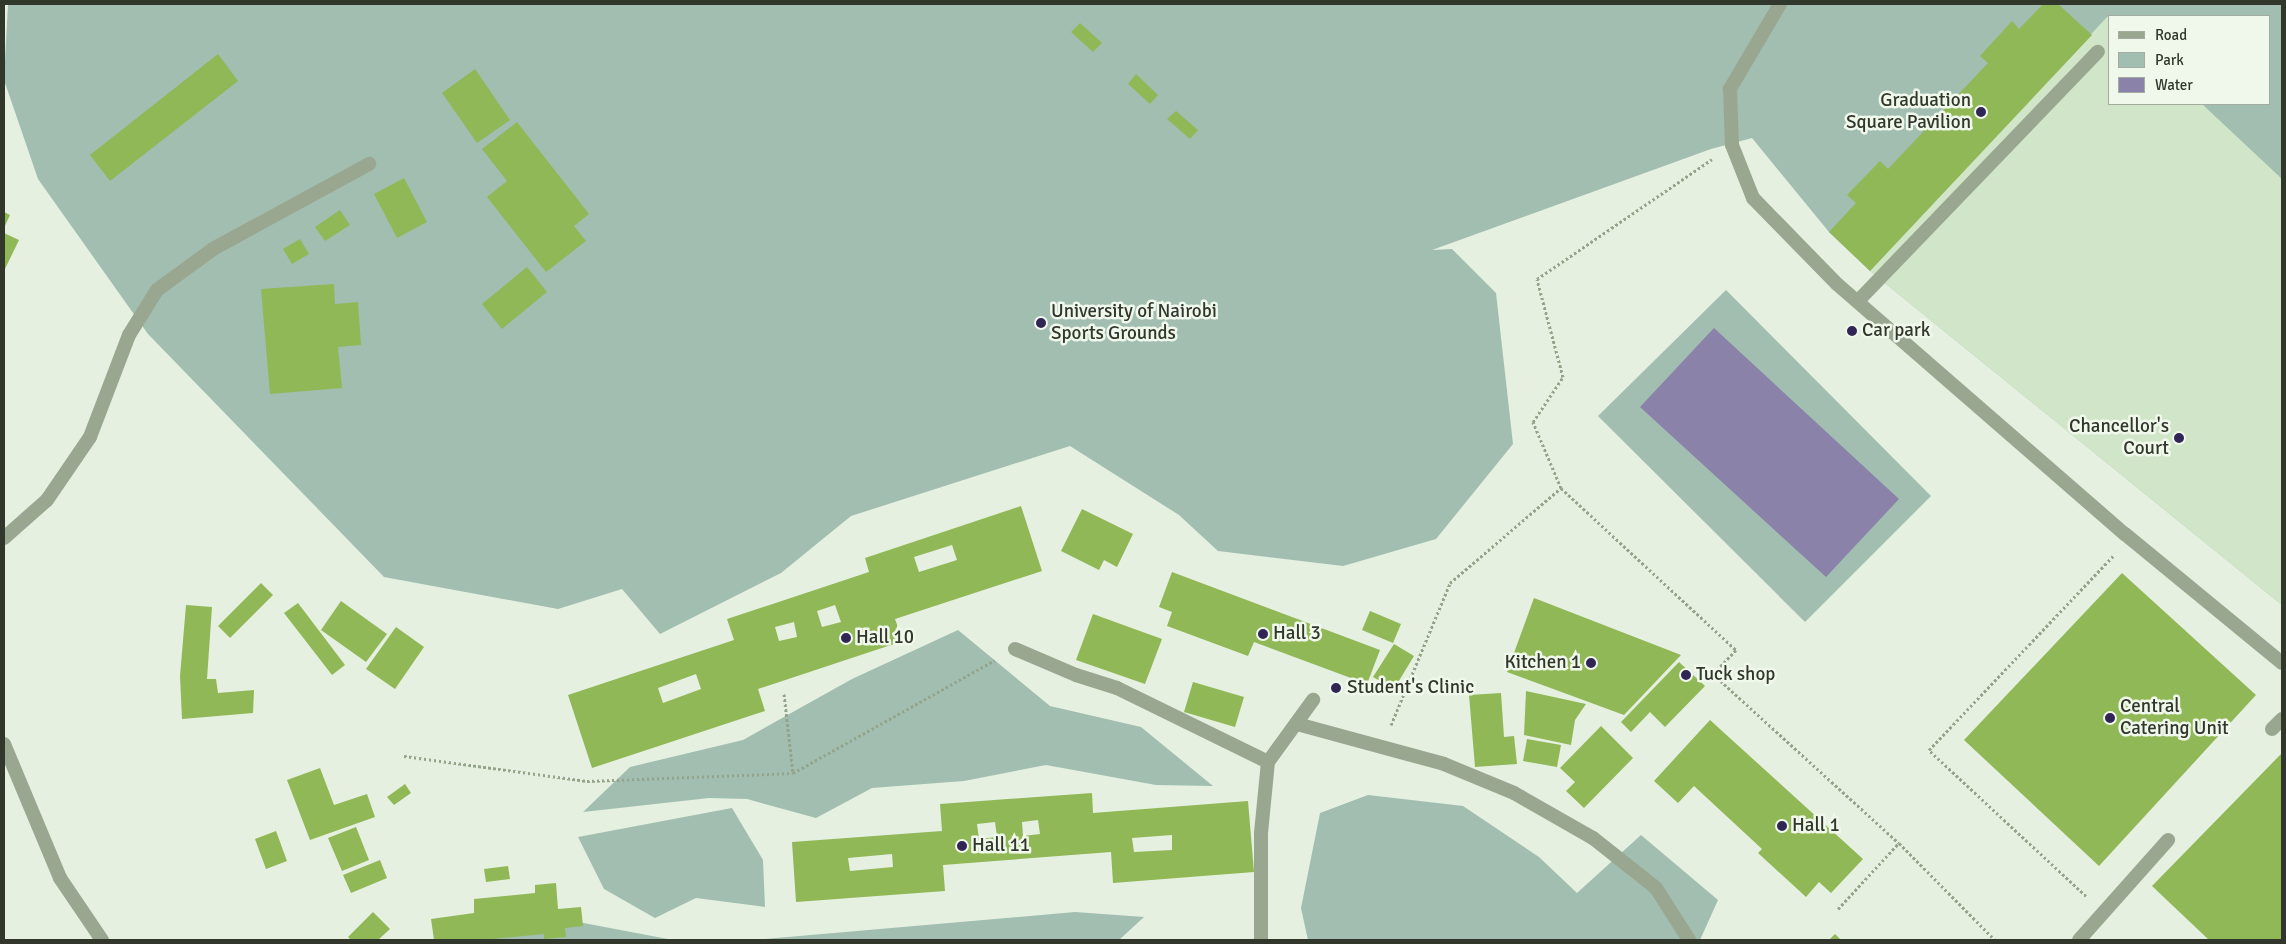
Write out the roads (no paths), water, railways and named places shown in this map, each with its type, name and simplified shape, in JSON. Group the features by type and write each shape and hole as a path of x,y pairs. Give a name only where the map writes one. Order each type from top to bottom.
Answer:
{"street":[{"path":"1780,4 1730,89 1732,145 1753,198 1858,301 2125,534 2282,663"},
{"path":"1858,301 2098,52"},
{"path":"4,538 47,500 90,437 129,335 157,290 213,249 369,164"},
{"path":"1015,649 1076,675 1117,688 1268,762"},
{"path":"1261,940 1261,833 1268,762 1313,700"},
{"path":"1297,724 1380,745 1444,764 1514,793 1593,838 1656,888 1689,940"},
{"path":"4,744 60,878 102,940"},
{"path":"2079,940 2168,840"}],"water":[{"path":"1714,328 1899,499 1826,577 1640,407"}],"place":[{"name":"Graduation Square Pavilion","path":"1981,112"},
{"name":"University of Nairobi Sports Grounds","path":"1041,323"},
{"name":"Car park","path":"1852,331"},
{"name":"Chancellor's Court","path":"2179,438"},
{"name":"Hall 3","path":"1263,634"},
{"name":"Hall 10","path":"846,638"},
{"name":"Kitchen 1","path":"1591,663"},
{"name":"Tuck shop","path":"1686,675"},
{"name":"Student's Clinic","path":"1336,688"},
{"name":"Central Catering Unit","path":"2110,718"},
{"name":"Hall 1","path":"1782,826"},
{"name":"Hall 11","path":"962,846"}]}
